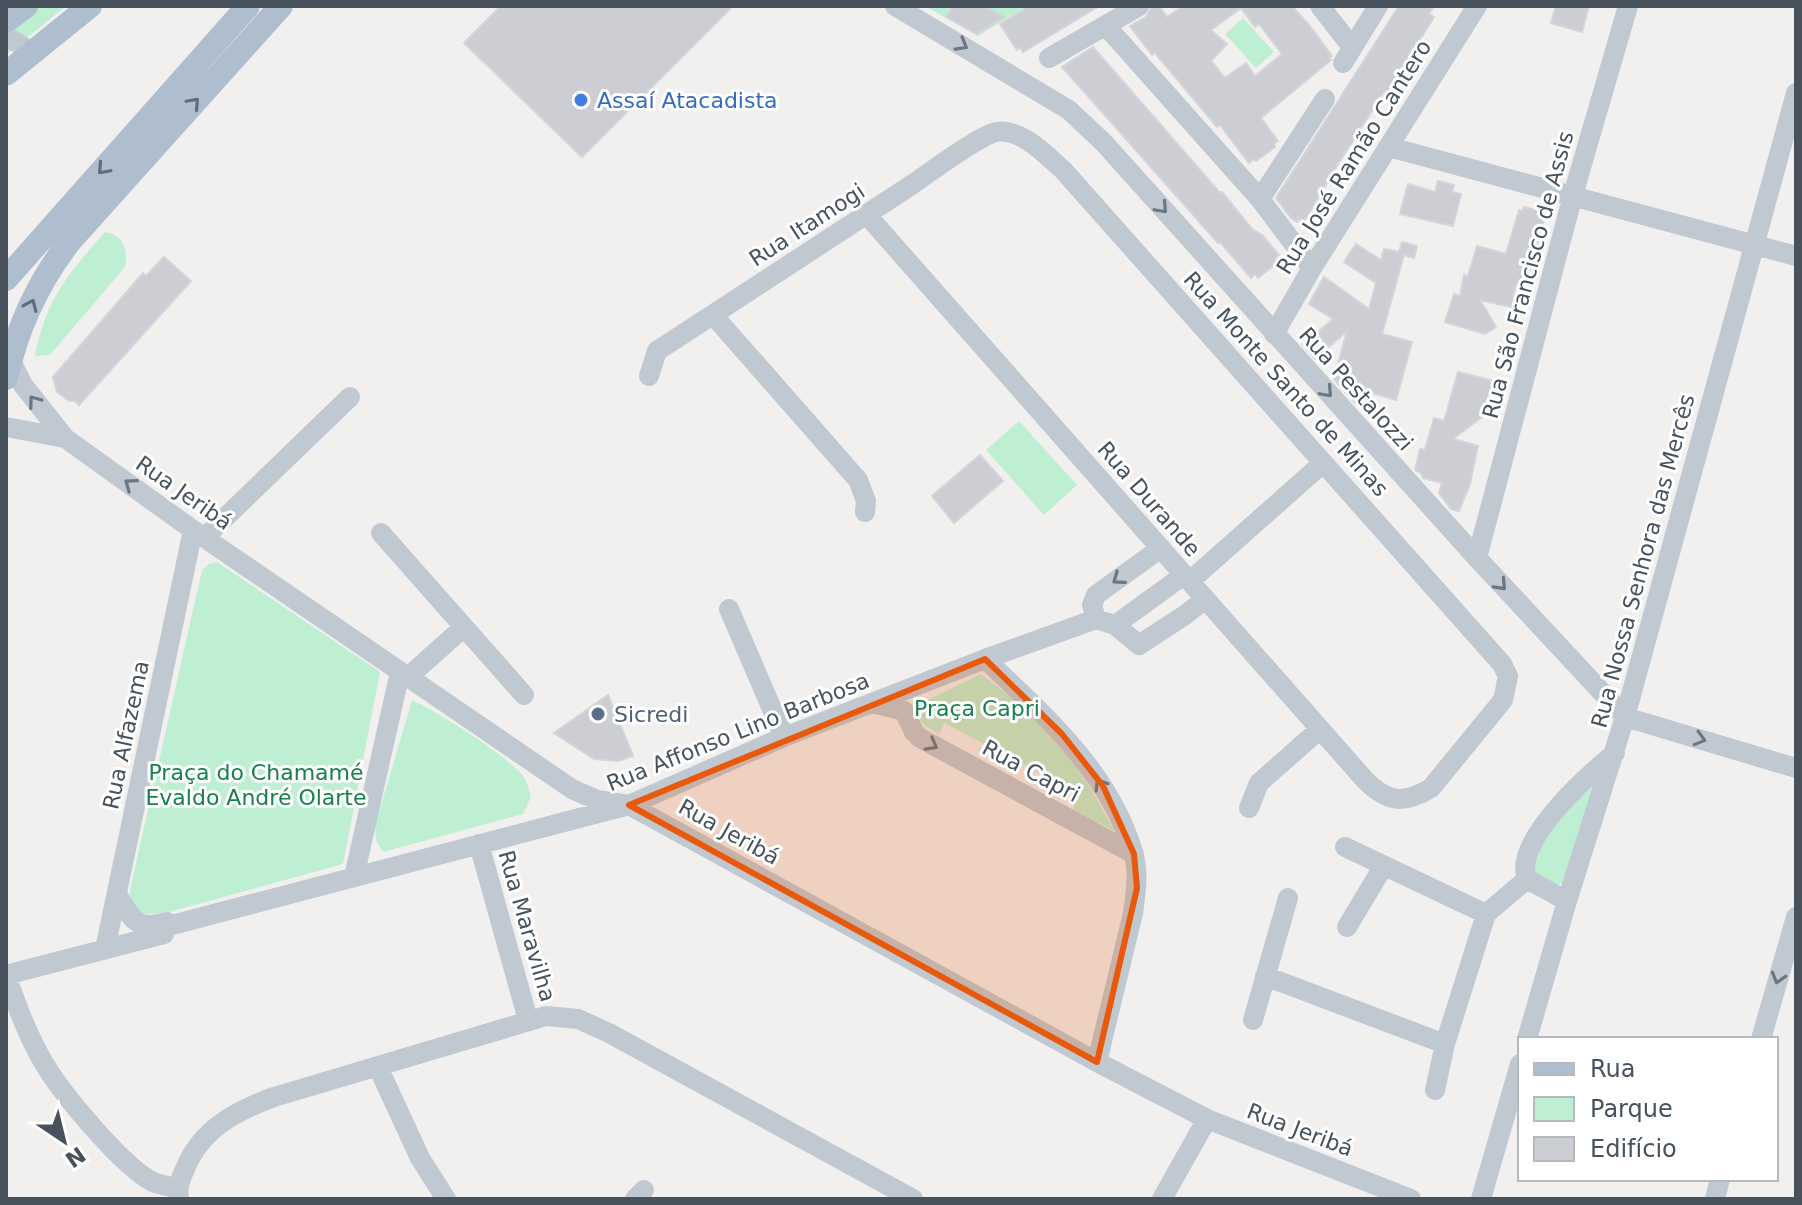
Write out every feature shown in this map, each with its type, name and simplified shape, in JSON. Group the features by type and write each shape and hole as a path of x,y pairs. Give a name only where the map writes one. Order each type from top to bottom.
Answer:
{"main road":[{"path":"6,21 26,6"},
{"path":"6,74 90,6"},
{"path":"6,279 248,6"},
{"path":"8,369 38,289 70,241 281,6"}],"street":[{"name":"Rua Pestalozzi","path":"895,6 1069,110 1104,143 1477,558 1625,717"},
{"path":"1049,58 1139,6"},
{"path":"1320,6 1348,55 1378,6"},
{"name":"Rua José Ramão Cantero","path":"1274,334 1312,268 1477,6"},
{"name":"Rua São Francisco de Assis","path":"1477,558 1573,195 1628,6"},
{"path":"1106,26 1260,199 1312,268"},
{"path":"6,36 32,52"},
{"name":"Rua Nossa Senhora das Mercês","path":"1528,1037 1615,753 1796,93"},
{"path":"1260,199 1325,99"},
{"name":"Rua Itamogi","path":"649,376 657,351 994,133 1007,132"},
{"name":"Rua Monte Santo de Minas","path":"1007,132 1042,151 1063,170 1502,664 1508,676 1503,700 1431,788 1418,796 1405,798"},
{"path":"1389,147 1796,256"},
{"name":"Rua Durande","path":"866,214 1377,791 1392,799 1405,798"},
{"path":"6,268 29,252"},
{"path":"713,315 858,480 866,501 865,512"},
{"path":"8,369 65,438"},
{"path":"199,534 350,397"},
{"path":"6,427 65,438"},
{"name":"Rua Jeribá","path":"65,438 199,534 572,789 597,800 629,805 1097,1062 1207,1119 1411,1199"},
{"name":"Rua Affonso Lino Barbosa","path":"6,975 163,934 172,925 629,805 784,737 985,659 1098,623 1187,578 1323,463"},
{"path":"381,533 524,695"},
{"name":"Rua Alfazema","path":"105,949 199,534"},
{"path":"1161,548 1096,595 1092,605 1098,623 1139,645 1205,599"},
{"path":"729,609 784,737"},
{"path":"354,877 404,674 464,627"},
{"name":"Rua Capri","path":"985,659 1082,757 1114,807 1134,854 1137,888 1133,913 1097,1062"},
{"name":"Rua Capri","path":"873,703 904,711 920,738 1134,854"},
{"path":"1625,717 1796,768"},
{"path":"1249,808 1259,783 1320,729"},
{"path":"1567,901 1527,879 1523,870 1526,858 1551,813 1615,753"},
{"name":"Rua Maravilha","path":"479,844 528,1020"},
{"path":"1345,847 1486,914"},
{"path":"1347,927 1383,867"},
{"path":"1435,1090 1445,1044 1486,914 1527,879"},
{"name":"Rua Affonso Lino Barbosa","path":"117,894 137,923 144,927 167,922 172,925"},
{"path":"1253,1020 1288,898"},
{"path":"1762,1037 1796,917"},
{"path":"6,975 22,1018 46,1066 88,1122 153,1182 178,1194 190,1157 208,1132 237,1111 274,1097 546,1016 578,1019 609,1033 913,1199"},
{"path":"1265,976 1445,1044"},
{"path":"378,1067 414,1146 446,1199"},
{"path":"1481,1199 1518,1071"},
{"path":"1162,1199 1207,1119"}],"highlighted area":[{"path":"985,659 1062,734 1103,786 1134,854 1137,888 1097,1062 629,805"}],"green space":[{"path":"34,6 66,6 6,55 6,29"},
{"path":"925,6 1027,6 978,36"},
{"path":"1243,18 1274,52 1256,68 1225,34"},
{"path":"105,232 117,236 123,244 125,267 50,355 35,356 45,318 60,288"},
{"path":"1019,421 1077,485 1044,515 986,450"},
{"name":"Praça do Chamamé Evaldo André Olarte","path":"217,562 380,672 343,864 169,912 140,915 130,902 130,890 202,570"},
{"name":"Praça Capri","path":"981,674 1053,736 1079,770 1115,831 1073,810 1078,793 944,723 939,734 922,723 919,704"},
{"path":"412,700 473,736 517,770 526,781 531,797 523,814 383,852 376,841 375,826"},
{"path":"1599,782 1565,881 1555,887 1539,877 1534,866 1535,853 1553,825"}],"building":[{"name":"Assaí Atacadista","path":"501,6 733,6 582,157 464,43"},
{"path":"953,6 984,6 1004,17 977,34 946,17"},
{"path":"1029,6 1099,6 1023,52 1020,47 1017,50 1000,24"},
{"path":"1152,6 1159,6 1167,17 1183,6 1292,6 1332,56 1261,118 1278,141 1275,147 1249,163 1220,125 1217,127 1130,26 1146,17","holes":["1241,8 1255,27 1259,24 1282,54 1255,76 1246,63 1225,78 1211,61 1227,44 1211,30"]},
{"path":"1399,6 1434,6 1429,14 1434,17 1303,223 1298,219 1297,222 1276,198"},
{"path":"1556,6 1589,6 1582,32 1551,23"},
{"path":"1093,47 1252,229 1262,235 1279,255 1275,259 1278,262 1258,278 1255,274 1251,278 1218,243 1062,67"},
{"path":"1438,181 1454,185 1452,192 1461,194 1453,226 1400,214 1408,184 1435,192"},
{"path":"1524,207 1546,213 1530,270 1527,270 1522,287 1516,285 1511,307 1480,300 1496,327 1485,334 1445,322 1454,294 1460,296 1464,275 1468,276 1477,246 1506,254 1519,210 1523,211"},
{"path":"1402,242 1417,246 1414,258 1404,255 1382,334 1412,342 1396,400 1369,392 1365,406 1355,403 1334,379 1347,331 1315,359 1303,345 1333,319 1309,304 1324,277 1369,309 1376,283 1344,262 1356,244 1381,260 1384,249 1399,252"},
{"path":"164,257 191,281 79,405 69,401 57,392 53,377 143,273 146,276"},
{"path":"1458,372 1498,382 1490,411 1453,439 1478,446 1470,484 1459,511 1451,509 1439,493 1442,483 1423,478 1415,470 1420,449 1425,450 1434,418 1444,421"},
{"path":"980,455 1003,481 954,523 932,496"},
{"name":"Sicredi","path":"608,695 633,756 618,761 594,759 554,733"}],"place":[{"name":"Assaí Atacadista","path":"581,100"},
{"name":"Sicredi","path":"598,714"}]}
